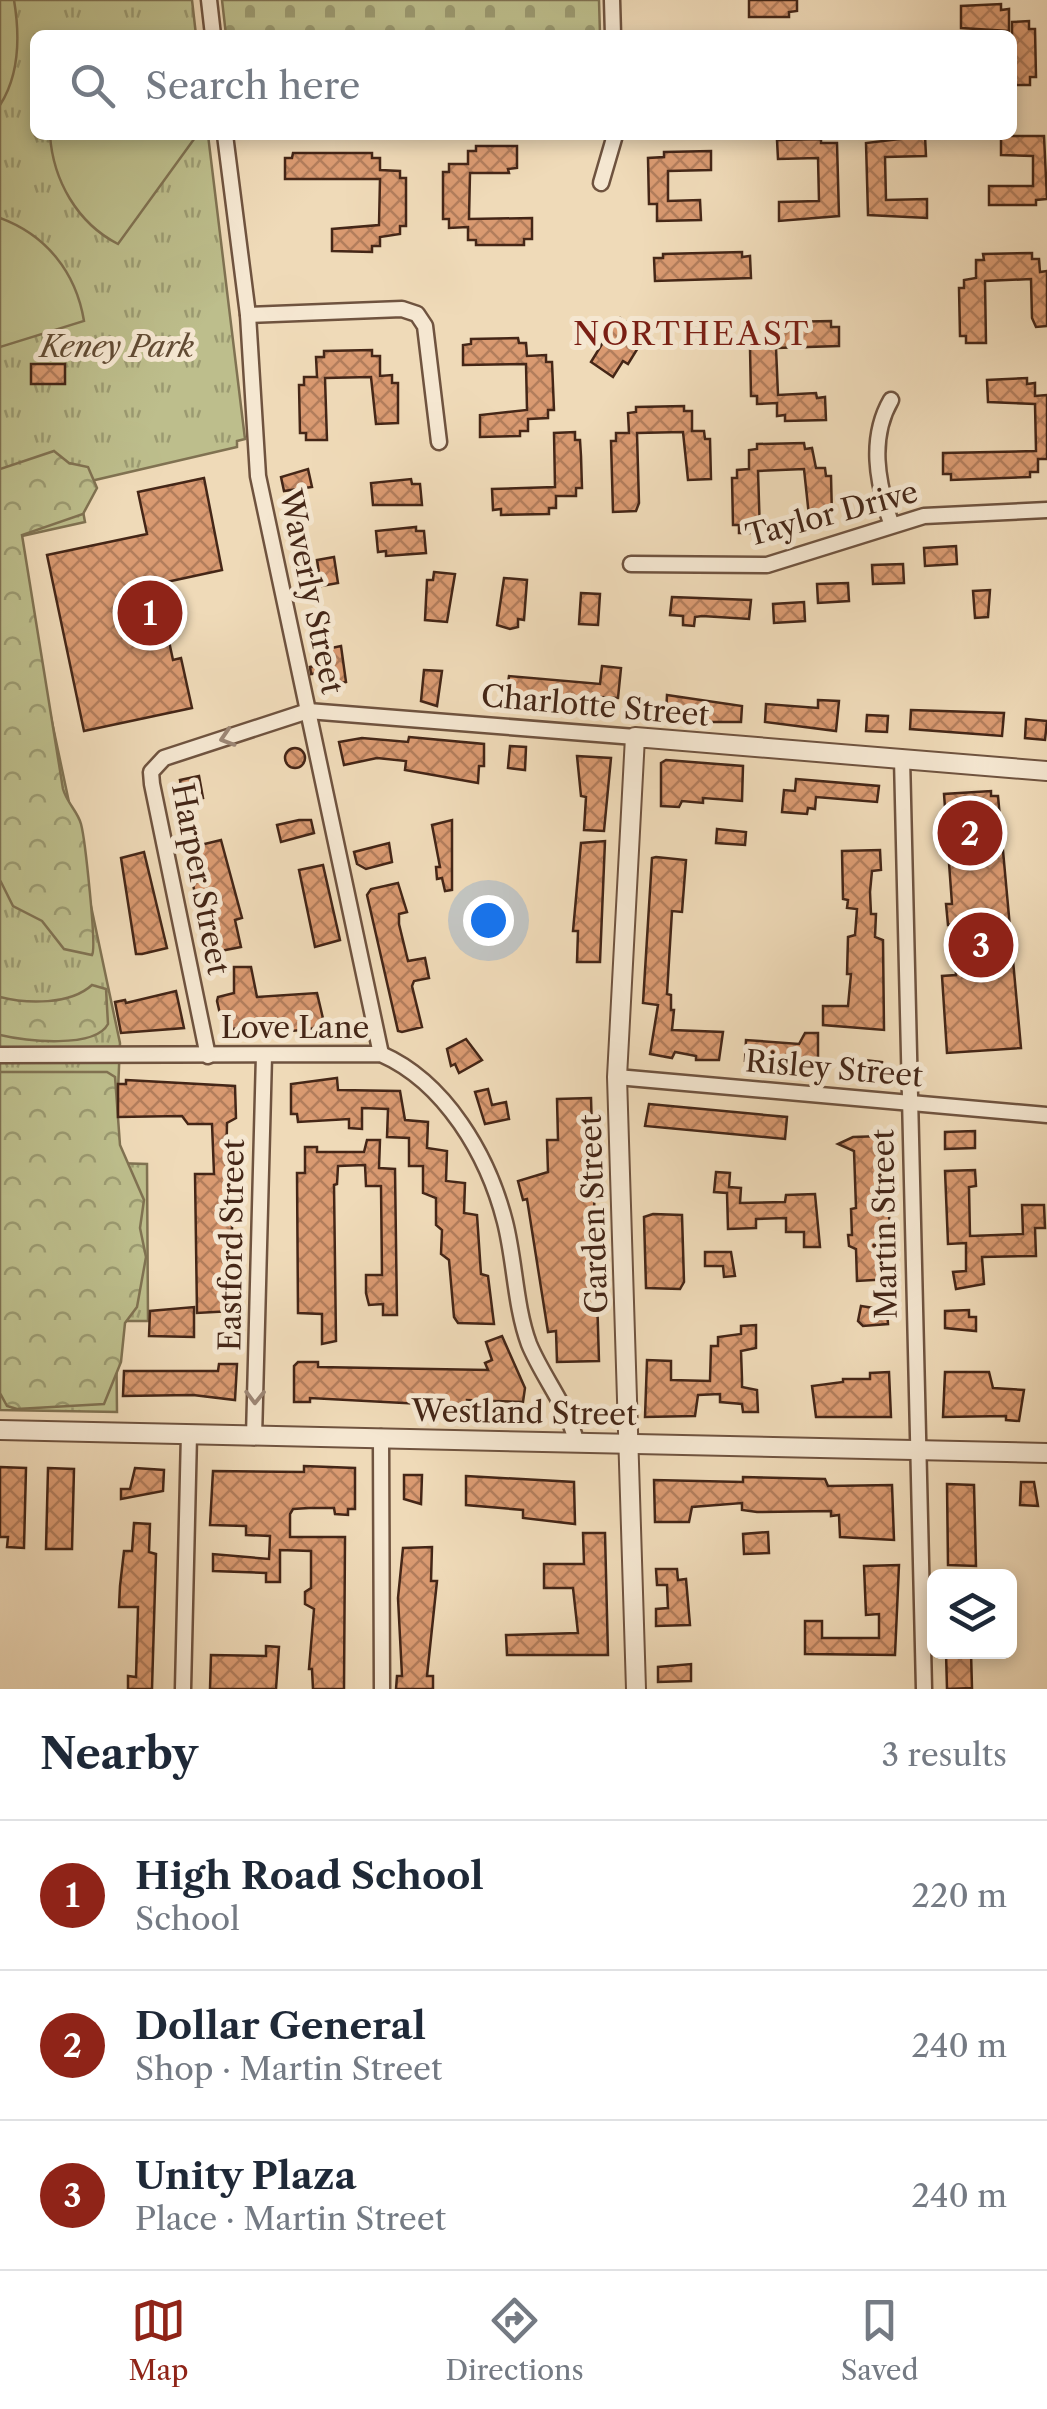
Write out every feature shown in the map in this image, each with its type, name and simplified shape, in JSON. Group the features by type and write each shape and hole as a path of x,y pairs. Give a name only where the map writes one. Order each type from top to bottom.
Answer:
{"street":[{"path":"209,0 213,30"},
{"path":"612,0 613,30"},
{"name":"Waverly Street","path":"227,140 248,315 258,476 381,1054"},
{"path":"602,183 614,140"},
{"path":"248,315 402,308 417,314 425,326 439,442"},
{"path":"891,400 878,424 876,444 883,502 891,523"},
{"name":"Taylor Drive","path":"632,564 767,566 836,547 891,523 954,512 1047,510"},
{"name":"Charlotte Street","path":"150,772 164,758 308,712 1047,771"},
{"name":"Garden Street","path":"634,737 617,1077 636,1689"},
{"name":"Martin Street","path":"902,758 924,1689"},
{"name":"Harper Street","path":"150,772 208,1056"},
{"name":"Love Lane","path":"0,1055 381,1054 412,1068 434,1088 464,1130 491,1180 505,1221 528,1342 570,1418 576,1441"},
{"name":"Eastford Street","path":"254,1437 264,1055"},
{"name":"Risley Street","path":"617,1077 1047,1115"},
{"name":"Westland Street","path":"0,1430 1047,1453"},
{"path":"183,1689 189,1434"},
{"path":"380,1437 382,1689"}],"green space":[{"name":"Keney Park","path":"0,0 192,0 195,30 30,30 30,140 209,140 245,439 237,441 237,447 78,484 85,522 13,538 120,1043 115,1163 147,1164 148,1321 116,1321 117,1412 0,1410"},
{"path":"0,0 14,0 17,41 15,68 0,105"},
{"path":"222,0 599,0 600,30 225,30"},
{"path":"51,140 193,140 118,244 79,212 62,184"},
{"path":"0,218 31,234 56,257 74,287 84,321 0,347"},
{"path":"54,451 69,463 88,467 97,488 83,514 22,535 63,789 83,834 92,914 92,955 64,949 42,921 13,906 0,880 0,469"},
{"path":"92,985 106,989 108,1024 101,1032 58,1041 0,1035 0,997 48,1001 83,992"},
{"path":"0,1072 107,1072 115,1077 120,1145 144,1200 140,1228 146,1257 137,1307 125,1323 121,1362 104,1404 17,1409 7,1406 0,1393"}],"building":[{"path":"749,0 797,0 797,11 789,12 789,17 749,17"},
{"path":"1001,4 1001,10 1009,9 1009,30 961,28 961,6"},
{"path":"1029,21 1029,29 1035,29 1036,77 1030,77 1030,85 1017,85 1017,30 1012,30 1012,22"},
{"path":"1044,136 1047,199 1036,200 1036,205 989,205 989,186 1033,186 1033,156 1001,155 1001,140"},
{"path":"777,140 837,143 839,216 779,221 779,202 819,201 818,158 778,159"},
{"path":"925,140 926,156 885,157 886,200 927,199 927,218 868,215 866,143"},
{"path":"476,146 517,146 517,168 508,169 509,173 470,173 469,219 532,218 532,239 524,239 524,245 476,245 476,240 468,240 468,227 449,228 449,219 443,219 443,172 449,172 449,164 468,164 468,151 476,151"},
{"path":"711,151 711,170 668,171 668,201 700,200 701,220 657,221 657,204 649,204 648,158 664,157 664,152"},
{"path":"293,153 372,153 372,158 380,158 380,170 400,171 400,178 406,178 406,226 400,226 400,234 380,237 380,246 372,246 372,252 332,251 332,229 379,225 380,179 285,179 285,158 292,158"},
{"path":"742,252 742,257 750,256 751,278 655,281 654,258 663,258 663,254"},
{"path":"1032,253 1032,259 1039,259 1040,272 1047,271 1047,326 1036,327 1032,318 1031,279 985,281 986,343 966,343 966,336 960,336 959,288 964,288 964,280 976,278 976,260 984,260 983,254"},
{"path":"620,318 646,335 628,364 623,361 613,377 591,362 607,336 605,323"},
{"path":"831,321 831,327 839,327 839,346 776,348 778,395 816,393 817,398 825,397 826,420 785,421 785,415 777,416 777,403 757,404 757,396 751,396 750,348 756,348 755,340 775,340 775,328 783,327 783,322"},
{"path":"518,338 519,343 526,343 527,356 546,355 546,362 552,362 554,410 548,410 548,418 528,419 528,431 520,431 520,436 480,437 480,415 527,410 526,364 463,365 463,345 471,344 471,339"},
{"path":"372,350 372,356 380,356 380,376 392,375 392,383 398,383 398,423 376,424 371,377 325,378 327,440 306,440 306,433 300,433 299,385 304,385 304,377 317,377 316,357 324,357 324,351"},
{"path":"31,364 65,364 65,384 31,384"},
{"path":"1027,378 1027,384 1035,383 1035,396 1047,395 1047,459 1038,459 1038,472 1030,472 1030,477 951,480 951,474 943,474 943,453 1036,451 1035,404 988,402 987,380"},
{"path":"684,406 684,411 692,411 692,431 704,431 705,439 710,439 711,479 688,480 683,432 637,433 639,503 636,511 613,512 611,441 616,441 616,433 629,433 628,413 636,412 636,407"},
{"path":"575,432 575,440 580,440 582,488 576,488 576,496 556,496 556,508 549,508 549,514 501,515 501,509 493,510 492,489 555,487 554,433"},
{"path":"804,443 805,449 812,448 816,468 825,468 826,476 831,476 832,516 809,516 804,469 758,471 760,533 739,533 739,525 733,525 732,478 737,478 737,470 749,469 749,450 757,449 757,444"},
{"path":"308,469 312,487 284,491 281,477"},
{"path":"204,478 222,570 148,586 155,620 164,618 173,660 181,658 192,708 84,731 47,555 147,534 138,492"},
{"path":"411,479 412,484 420,484 422,505 373,505 371,483"},
{"path":"416,527 416,531 424,531 426,553 386,556 386,551 378,552 376,531"},
{"path":"956,546 957,564 925,566 924,548"},
{"path":"334,557 338,583 321,586 317,560"},
{"path":"903,564 904,583 873,584 872,565"},
{"path":"434,572 455,574 447,622 425,620 427,580 433,580"},
{"path":"504,578 527,580 524,620 518,619 518,627 510,629 497,625"},
{"path":"848,583 849,601 818,603 817,584"},
{"path":"990,590 988,617 975,618 973,591"},
{"path":"581,593 600,594 598,625 579,624"},
{"path":"672,597 751,600 749,619 702,616 695,617 694,626 683,625 683,616 670,615"},
{"path":"804,602 805,621 774,623 773,604"},
{"path":"341,646 346,682 332,685 327,672 311,674 310,667 325,663 322,650"},
{"path":"602,666 621,668 618,698 583,696 579,715 508,709 505,705 509,676 600,684"},
{"path":"424,670 442,671 437,706 421,701"},
{"path":"667,695 742,706 741,722 701,722 666,716"},
{"path":"818,700 839,701 836,731 765,722 766,704 818,708"},
{"path":"911,710 1004,713 1002,736 910,729"},
{"path":"867,715 888,716 887,732 866,731"},
{"path":"1026,719 1047,721 1045,740 1025,738"},
{"path":"409,737 484,744 484,766 479,766 478,783 405,770 406,761 377,758 344,765 339,742 362,738 408,742"},
{"path":"510,746 526,747 525,770 508,768"},
{"path":"291,748 299,748 305,758 299,768 291,768 285,762 285,754"},
{"path":"577,756 611,758 604,831 584,830 586,797 581,796"},
{"path":"666,760 743,766 742,801 703,798 703,803 682,801 679,807 661,806 661,763"},
{"path":"199,776 203,798 184,802 180,780"},
{"path":"796,779 879,786 877,802 816,797 815,809 808,808 807,814 782,812 784,790 795,791"},
{"path":"991,791 991,796 998,796 1021,1048 947,1053 942,976 956,975 953,924 948,925 946,904 952,904 944,794"},
{"path":"311,820 314,833 281,842 277,825"},
{"path":"452,820 452,890 445,891 442,878 437,879 436,867 440,867 432,825"},
{"path":"717,829 746,832 745,845 716,843"},
{"path":"221,840 242,918 235,920 241,947 210,953 184,849"},
{"path":"605,841 600,962 577,962 578,931 573,931 581,843"},
{"path":"389,843 392,862 366,869 357,864 354,852"},
{"path":"880,850 881,870 872,871 870,892 871,914 876,914 875,937 883,940 884,1030 823,1025 823,1006 848,1006 848,937 855,935 857,909 847,908 848,900 843,899 842,851"},
{"path":"144,852 167,948 136,954 121,858"},
{"path":"652,858 686,860 682,912 672,911 667,994 671,995 674,1010 672,1030 723,1032 719,1060 696,1060 696,1056 675,1052 672,1058 650,1054 658,1005 643,1003"},
{"path":"323,865 340,940 315,947 299,870"},
{"path":"398,883 407,912 399,914 399,924 408,961 425,958 429,978 414,981 412,986 422,1027 402,1032 398,1031 367,895 371,889"},
{"path":"234,967 251,967 257,997 317,993 325,1027 284,1032 281,1025 253,1031 251,1025 224,1031 217,1001 218,997 234,993"},
{"path":"176,991 184,1028 121,1033 115,1002"},
{"path":"805,1033 818,1033 818,1069 745,1061 746,1040 799,1044"},
{"path":"466,1039 482,1060 459,1073 455,1064 451,1066 447,1049"},
{"path":"856,1059 882,1062 881,1078 851,1075"},
{"path":"337,1078 338,1090 400,1091 405,1120 428,1122 427,1148 447,1151 446,1181 465,1183 464,1213 477,1215 481,1274 488,1276 494,1324 458,1323 454,1317 449,1260 441,1254 442,1230 436,1225 436,1198 423,1193 423,1166 409,1166 409,1138 387,1137 388,1109 362,1108 362,1129 349,1128 349,1119 298,1122 297,1114 291,1114 291,1084"},
{"path":"126,1080 235,1086 236,1118 227,1123 226,1175 232,1175 232,1311 197,1313 195,1174 214,1174 212,1124 188,1124 182,1116 118,1117 118,1084 126,1084"},
{"path":"488,1089 492,1105 506,1102 509,1119 485,1124 475,1092"},
{"path":"591,1098 599,1361 557,1362 556,1331 548,1332 527,1199 523,1200 518,1181 548,1172 547,1140 558,1140 557,1099"},
{"path":"649,1104 787,1117 785,1139 645,1126"},
{"path":"975,1131 975,1148 945,1149 945,1132"},
{"path":"853,1137 888,1137 888,1179 884,1179 885,1200 889,1202 890,1279 857,1281 856,1249 849,1246 848,1235 852,1235 851,1209 856,1208 854,1151 838,1144"},
{"path":"367,1140 380,1140 379,1168 395,1169 397,1315 383,1315 383,1304 369,1305 366,1293 366,1275 382,1275 381,1186 366,1186 365,1165 338,1166 334,1185 336,1341 322,1344 322,1314 298,1313 297,1173 305,1173 305,1147 317,1147 317,1152 364,1152"},
{"path":"975,1170 976,1186 969,1187 970,1236 1023,1234 1022,1205 1044,1205 1045,1228 1035,1228 1036,1256 982,1257 984,1284 956,1289 953,1272 966,1271 966,1243 948,1244 945,1171"},
{"path":"716,1172 730,1173 729,1187 741,1188 740,1203 785,1202 786,1195 815,1194 820,1247 804,1247 804,1232 786,1232 786,1218 756,1219 756,1228 728,1229 727,1193 714,1192"},
{"path":"682,1215 684,1282 680,1289 646,1288 644,1217"},
{"path":"705,1252 731,1252 735,1276 724,1277 723,1266 705,1266"},
{"path":"861,1306 887,1310 888,1324 863,1326 858,1321"},
{"path":"194,1307 194,1337 149,1336 150,1311"},
{"path":"969,1310 969,1317 976,1317 976,1331 945,1328 945,1311"},
{"path":"756,1325 756,1348 741,1351 742,1387 757,1390 758,1412 743,1412 742,1404 720,1402 720,1394 698,1395 695,1416 645,1417 647,1360 671,1361 671,1380 710,1381 711,1346 718,1346 718,1337 741,1334 741,1326"},
{"path":"502,1336 525,1388 523,1402 467,1400 467,1405 460,1406 310,1398 310,1402 294,1402 294,1366 298,1362 318,1362 318,1367 488,1370 485,1363 492,1360 486,1342"},
{"path":"219,1364 237,1364 235,1400 193,1395 123,1396 124,1371 218,1371"},
{"path":"889,1372 891,1417 816,1417 812,1386 843,1379 870,1379 870,1373"},
{"path":"945,1372 989,1372 993,1388 1024,1390 1019,1421 1006,1420 1006,1416 943,1417"},
{"path":"304,1466 355,1468 355,1509 348,1509 348,1515 335,1514 334,1508 293,1509 290,1514 290,1537 345,1537 344,1689 313,1689 309,1669 314,1609 305,1604 305,1592 311,1588 311,1551 280,1550 280,1582 266,1582 266,1573 213,1571 213,1554 269,1559 270,1536 246,1535 246,1526 210,1525 213,1471 304,1472"},
{"path":"0,1467 26,1468 24,1548 7,1547 8,1537 0,1537"},
{"path":"48,1468 74,1469 72,1549 46,1549"},
{"path":"135,1468 164,1470 163,1491 121,1499 121,1489 130,1489"},
{"path":"404,1475 422,1475 421,1504 404,1499"},
{"path":"466,1476 574,1482 575,1524 523,1518 523,1510 466,1505"},
{"path":"743,1477 825,1479 828,1486 892,1485 894,1540 840,1537 839,1515 831,1516 831,1511 757,1512 742,1510 742,1503 692,1507 689,1522 655,1522 654,1480 743,1482"},
{"path":"1021,1482 1034,1482 1038,1506 1020,1505"},
{"path":"947,1484 974,1485 976,1566 948,1565"},
{"path":"134,1523 150,1524 149,1552 156,1554 152,1689 128,1689 128,1676 136,1677 138,1607 119,1607 124,1551 132,1551"},
{"path":"768,1532 769,1553 744,1554 743,1534"},
{"path":"583,1533 605,1533 608,1655 507,1655 506,1635 578,1633 573,1588 544,1588 544,1564 584,1564"},
{"path":"432,1547 431,1581 437,1581 427,1676 433,1676 433,1689 396,1689 397,1676 402,1676 398,1598 403,1548"},
{"path":"899,1565 895,1655 805,1654 805,1621 822,1621 822,1638 879,1638 879,1614 866,1615 864,1566"},
{"path":"656,1569 677,1569 678,1580 686,1579 690,1625 656,1626 656,1609 668,1608 667,1585 657,1585"},
{"path":"266,1646 279,1647 276,1689 210,1689 211,1655 266,1656"},
{"path":"946,1659 971,1659 972,1688 947,1689"},
{"path":"691,1664 691,1681 658,1682 658,1667"}],"place":[{"name":"High Road School","path":"150,613"},
{"name":"Dollar General","path":"970,833"},
{"name":"Unity Plaza","path":"981,945"}],"district":[{"name":"NORTHEAST","path":"692,334"}]}
